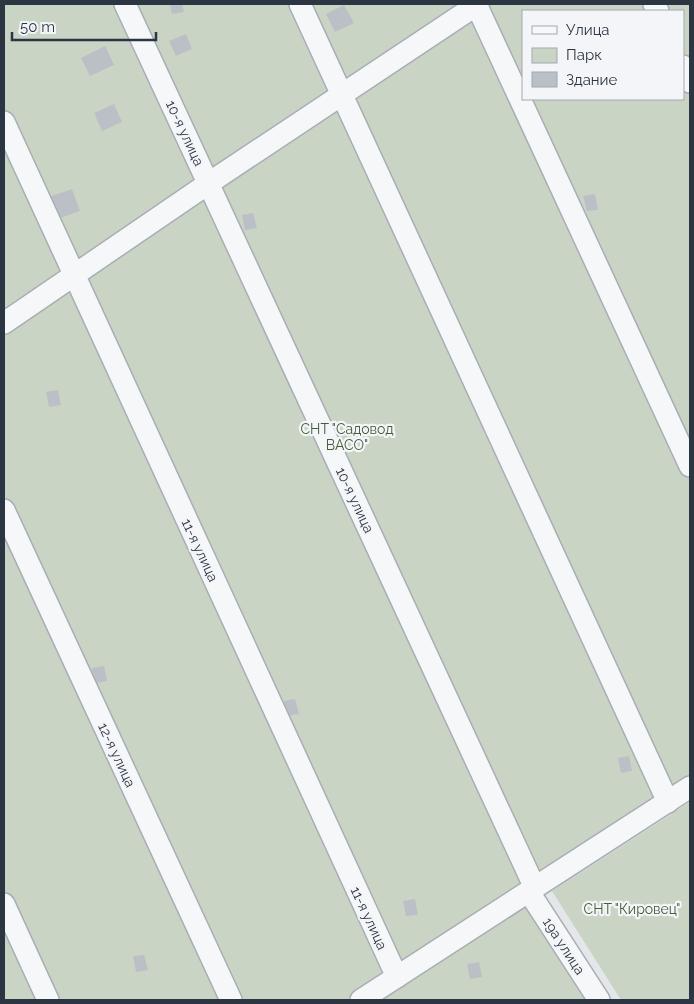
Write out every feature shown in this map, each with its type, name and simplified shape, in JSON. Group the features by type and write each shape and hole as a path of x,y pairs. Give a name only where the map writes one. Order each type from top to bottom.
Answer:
{"street":[{"name":"10-я улица","path":"125,4 209,183 532,890"},
{"path":"300,4 668,802"},
{"path":"4,323 477,4 690,466"},
{"path":"684,68 690,82"},
{"name":"11-я улица","path":"4,122 397,977"},
{"name":"12-я улица","path":"4,510 231,1000"},
{"path":"366,999 690,787"},
{"name":"19а улица","path":"532,890 599,1000"},
{"path":"4,904 48,1000"}],"green space":[{"name":"СНТ \"Садовод ВАСО\"","path":"4,4 690,4 690,775 522,888 594,1000 4,1000"},
{"name":"СНТ \"Кировец\"","path":"690,802 690,1000 621,1000 552,891"}],"building":[{"path":"170,4 182,4 184,12 172,14"},
{"path":"344,5 354,23 335,32 326,14"},
{"path":"186,34 192,49 176,56 169,41"},
{"path":"105,46 114,65 90,76 81,58"},
{"path":"114,104 122,122 102,131 94,113"},
{"path":"72,189 80,211 57,219 49,197"},
{"path":"595,194 598,210 587,211 583,196"},
{"path":"253,213 257,228 245,230 242,215"},
{"path":"58,390 61,405 49,407 46,392"},
{"path":"104,666 107,681 95,683 92,668"},
{"path":"295,699 299,714 287,716 284,701"},
{"path":"629,756 632,771 621,773 618,758"},
{"path":"415,899 418,915 406,916 403,901"},
{"path":"144,955 148,970 136,972 133,956"},
{"path":"479,962 482,977 470,979 467,964"}]}
